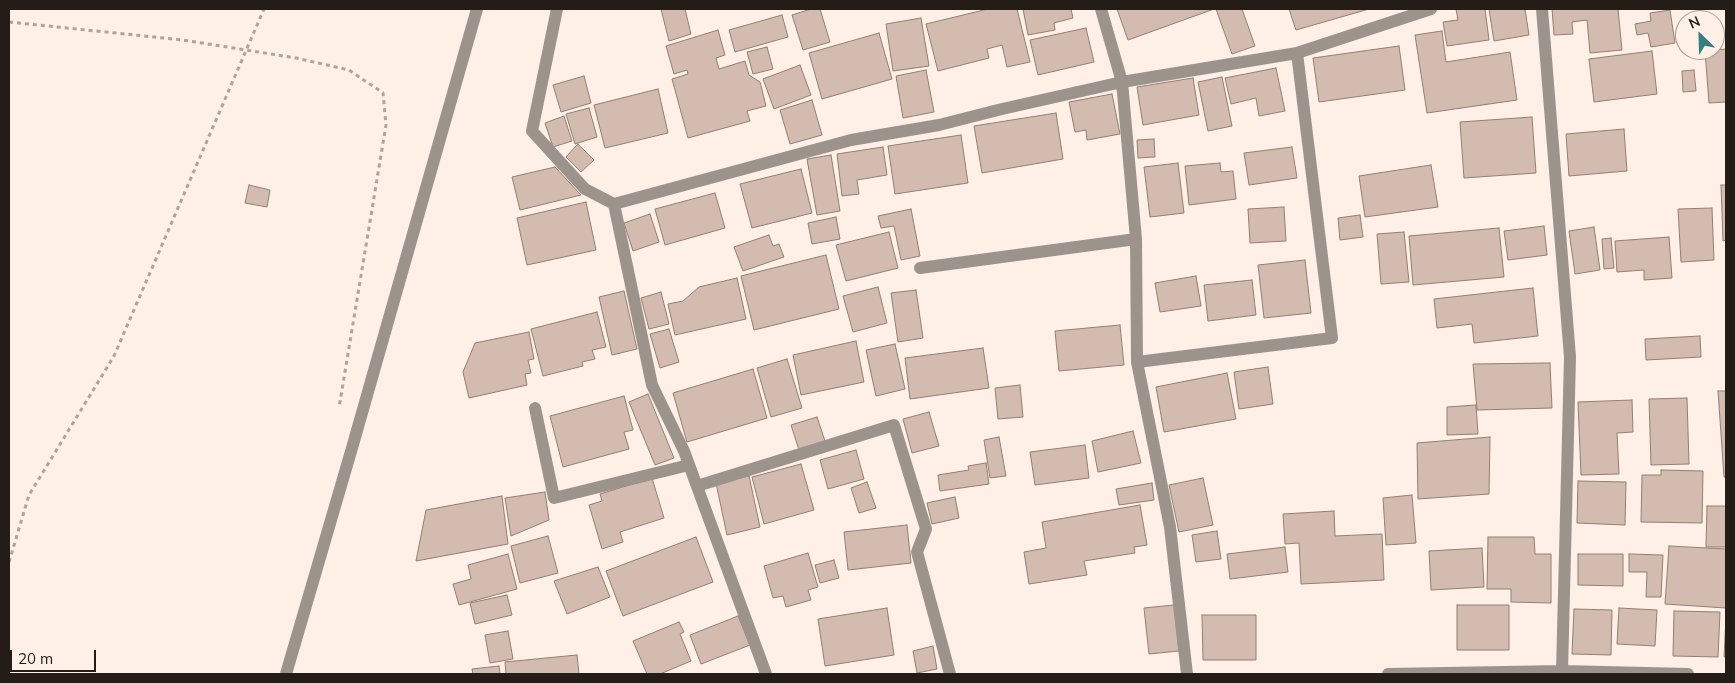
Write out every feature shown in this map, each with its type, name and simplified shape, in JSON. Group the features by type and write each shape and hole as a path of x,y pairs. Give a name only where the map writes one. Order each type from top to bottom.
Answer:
{"street":[{"path":"286,674 477,9"},
{"path":"557,9 532,131 585,189 614,204 851,140 939,125 1002,108 1122,82 1297,53 1431,9"},
{"path":"1101,9 1122,82 1136,239 1138,362 1170,527 1187,674"},
{"path":"1542,9 1570,358 1562,671"},
{"path":"1138,362 1332,338 1297,53"},
{"path":"614,204 652,385 684,451 766,674"},
{"path":"920,268 1136,239"},
{"path":"535,408 554,498 689,465"},
{"path":"697,486 894,426 926,529 917,552 950,674"},
{"path":"1388,674 1562,671 1688,674"}],"path":[{"path":"9,562 30,495 114,356 264,9"},
{"path":"9,22 183,40 247,50 349,70 383,93 386,126 338,416"}],"building":[{"path":"661,9 685,9 691,34 669,41"},
{"path":"811,9 820,9 830,42 803,50 792,15"},
{"path":"988,9 1017,9 1030,62 1007,67 1002,45 987,49 989,58 938,71 926,24"},
{"path":"1023,9 1071,9 1073,18 1054,23 1055,30 1028,35"},
{"path":"1117,9 1214,9 1128,40"},
{"path":"1216,9 1242,9 1255,46 1232,54"},
{"path":"1289,9 1369,9 1296,30"},
{"path":"1456,9 1485,9 1489,40 1447,46 1443,22 1458,20"},
{"path":"1489,9 1525,9 1529,35 1494,41"},
{"path":"1552,9 1618,9 1622,50 1590,53 1587,20 1572,22 1573,34 1554,35"},
{"path":"1670,10 1675,43 1651,47 1648,33 1637,35 1635,24 1651,21 1650,13"},
{"path":"782,15 788,37 735,52 729,30"},
{"path":"921,18 929,66 893,71 886,24"},
{"path":"1086,28 1094,62 1038,75 1030,40"},
{"path":"718,30 725,55 716,58 719,69 745,61 749,75 760,82 766,106 747,111 750,121 688,138 672,79 688,74 687,70 674,74 666,46"},
{"path":"1442,31 1446,62 1510,52 1517,100 1427,113 1415,35"},
{"path":"879,33 892,79 822,99 809,53"},
{"path":"1399,46 1405,90 1319,102 1313,58"},
{"path":"767,47 773,69 753,74 747,52"},
{"path":"1725,49 1726,102 1709,103 1706,60 1725,60"},
{"path":"1652,51 1657,94 1594,102 1589,59"},
{"path":"800,65 811,95 774,109 763,79"},
{"path":"1276,68 1285,111 1259,116 1256,98 1231,104 1225,78"},
{"path":"926,70 934,112 903,118 896,76"},
{"path":"1694,70 1696,91 1683,92 1682,71"},
{"path":"584,76 591,103 561,112 553,85"},
{"path":"1222,77 1232,126 1208,131 1198,82"},
{"path":"1193,78 1199,115 1143,125 1137,87"},
{"path":"658,89 668,133 605,148 594,105"},
{"path":"1112,94 1120,134 1087,140 1086,130 1075,132 1069,102"},
{"path":"812,100 822,135 790,144 780,110"},
{"path":"589,108 597,137 575,144 566,114"},
{"path":"1056,113 1063,159 982,173 974,126"},
{"path":"564,116 572,141 553,147 545,123"},
{"path":"1532,117 1536,173 1464,178 1460,122"},
{"path":"1624,129 1627,171 1569,176 1566,134"},
{"path":"961,135 968,183 895,194 888,146"},
{"path":"1154,139 1155,157 1138,158 1137,140"},
{"path":"578,144 594,160 581,172 566,157"},
{"path":"883,147 887,175 857,180 859,194 842,196 837,154"},
{"path":"1292,147 1297,178 1249,185 1244,153"},
{"path":"831,155 840,211 817,215 807,159"},
{"path":"1178,163 1184,213 1150,217 1144,167"},
{"path":"1220,163 1221,172 1233,171 1236,199 1189,205 1185,166"},
{"path":"1431,165 1438,207 1365,217 1359,176"},
{"path":"555,167 581,195 520,210 512,177"},
{"path":"801,169 812,213 752,228 740,184"},
{"path":"249,185 270,190 267,207 245,203"},
{"path":"1721,185 1726,185 1726,240 1723,241"},
{"path":"715,193 725,228 665,245 655,209"},
{"path":"586,202 596,250 527,265 517,218"},
{"path":"1284,207 1286,241 1250,243 1248,209"},
{"path":"1712,208 1714,260 1681,262 1678,209"},
{"path":"911,209 920,256 901,260 894,226 881,228 878,216"},
{"path":"650,214 659,242 633,251 624,223"},
{"path":"1360,215 1363,237 1340,240 1338,218"},
{"path":"836,217 840,239 812,244 808,223"},
{"path":"1544,226 1547,255 1508,260 1504,231"},
{"path":"1594,227 1600,270 1575,274 1569,231"},
{"path":"1499,228 1504,277 1413,285 1409,236"},
{"path":"889,232 898,268 846,281 836,245"},
{"path":"1404,232 1409,282 1381,284 1377,234"},
{"path":"769,235 773,246 779,244 784,257 743,271 734,247"},
{"path":"1669,237 1672,278 1644,280 1644,270 1617,272 1615,241"},
{"path":"1611,238 1614,268 1604,269 1602,239"},
{"path":"826,255 839,309 754,330 741,276"},
{"path":"1305,260 1311,313 1264,318 1258,265"},
{"path":"1196,276 1201,306 1160,312 1155,283"},
{"path":"737,278 746,319 675,335 668,304 683,301 699,287"},
{"path":"1252,280 1256,315 1208,321 1204,285"},
{"path":"878,287 887,323 853,332 843,296"},
{"path":"1533,288 1538,336 1474,343 1472,324 1437,328 1434,299"},
{"path":"916,290 923,338 898,342 891,293"},
{"path":"624,291 637,349 612,355 599,297"},
{"path":"661,292 669,324 649,329 641,298"},
{"path":"597,312 606,347 592,350 595,359 582,362 583,366 543,376 531,329"},
{"path":"1120,325 1124,365 1059,371 1055,331"},
{"path":"669,329 679,362 660,368 650,334"},
{"path":"529,332 534,359 528,360 531,373 525,374 527,385 469,398 463,372 475,343"},
{"path":"1700,336 1701,357 1646,360 1645,339"},
{"path":"856,341 864,382 801,395 793,355"},
{"path":"895,344 905,389 876,396 866,350"},
{"path":"983,348 989,388 910,399 905,358"},
{"path":"787,359 802,408 771,417 757,368"},
{"path":"1550,363 1552,408 1477,410 1473,364"},
{"path":"1268,367 1273,404 1239,409 1234,372"},
{"path":"753,369 767,418 687,442 673,393"},
{"path":"1227,373 1236,419 1164,432 1156,387"},
{"path":"1020,385 1023,417 998,419 995,388"},
{"path":"1718,391 1726,391 1726,477 1724,477"},
{"path":"648,394 674,458 655,465 629,402"},
{"path":"624,396 633,430 624,432 629,449 563,467 550,416"},
{"path":"1687,398 1689,464 1651,465 1649,399"},
{"path":"1632,400 1633,432 1617,433 1619,474 1581,475 1578,402"},
{"path":"1476,405 1478,434 1447,435 1447,407"},
{"path":"929,412 939,446 912,453 903,419"},
{"path":"817,417 825,441 799,450 791,425"},
{"path":"1133,431 1141,463 1098,472 1092,441"},
{"path":"999,437 1006,476 990,478 984,440"},
{"path":"1490,437 1489,494 1418,499 1417,443"},
{"path":"1085,445 1089,478 1035,485 1030,452"},
{"path":"856,450 864,479 828,489 820,460"},
{"path":"986,463 989,484 940,491 938,475 969,470 968,466"},
{"path":"801,464 814,510 764,524 752,477"},
{"path":"1661,470 1703,471 1702,523 1641,522 1642,475 1661,475"},
{"path":"749,476 760,527 727,535 716,483"},
{"path":"652,478 664,518 620,532 623,542 602,549 589,505 602,501 600,494"},
{"path":"1203,478 1213,525 1179,532 1169,485"},
{"path":"1578,481 1626,482 1625,525 1577,523"},
{"path":"867,482 876,508 859,513 851,488"},
{"path":"1152,483 1154,500 1119,505 1116,489"},
{"path":"545,492 549,520 511,536 505,498"},
{"path":"1412,495 1416,543 1386,545 1383,498"},
{"path":"502,496 508,544 416,561 426,510"},
{"path":"955,497 959,518 932,524 927,503"},
{"path":"1140,505 1147,545 1134,547 1135,553 1084,561 1087,575 1029,584 1024,552 1046,548 1042,522"},
{"path":"1707,506 1726,506 1726,547 1706,547"},
{"path":"1334,511 1335,536 1382,534 1384,580 1301,584 1299,543 1285,544 1283,514"},
{"path":"907,525 911,563 848,570 844,532"},
{"path":"1217,531 1221,559 1196,562 1192,535"},
{"path":"548,536 558,573 520,583 511,546"},
{"path":"696,537 713,582 623,616 606,571"},
{"path":"1488,537 1534,537 1535,554 1551,554 1551,603 1511,602 1511,589 1487,589"},
{"path":"1669,546 1726,549 1726,608 1665,604"},
{"path":"1285,547 1288,572 1230,579 1227,554"},
{"path":"1482,548 1484,587 1431,590 1429,551"},
{"path":"808,553 818,587 808,590 811,600 786,607 783,596 773,598 764,566"},
{"path":"508,554 517,589 459,605 453,584 471,579 468,565"},
{"path":"1578,554 1623,554 1623,586 1578,585"},
{"path":"1629,554 1663,555 1661,597 1646,597 1647,572 1629,572"},
{"path":"834,560 839,578 820,583 815,565"},
{"path":"598,567 610,597 567,614 554,581"},
{"path":"507,595 512,615 475,624 470,603"},
{"path":"1174,605 1179,651 1149,654 1144,608"},
{"path":"1457,605 1509,605 1509,650 1457,650"},
{"path":"887,608 894,655 825,666 818,619"},
{"path":"1619,608 1657,610 1655,646 1617,644"},
{"path":"1574,609 1612,610 1611,655 1572,654"},
{"path":"1674,611 1720,612 1718,657 1673,656"},
{"path":"1202,615 1256,615 1256,660 1203,660"},
{"path":"738,616 750,645 701,664 690,635"},
{"path":"1726,617 1726,657 1724,657"},
{"path":"679,622 684,632 680,634 691,661 660,674 647,674 633,641"},
{"path":"508,631 513,659 490,663 485,635"},
{"path":"933,646 937,669 917,673 913,651"},
{"path":"577,655 579,674 506,674 505,662"},
{"path":"499,666 500,674 473,674 472,669"}]}
